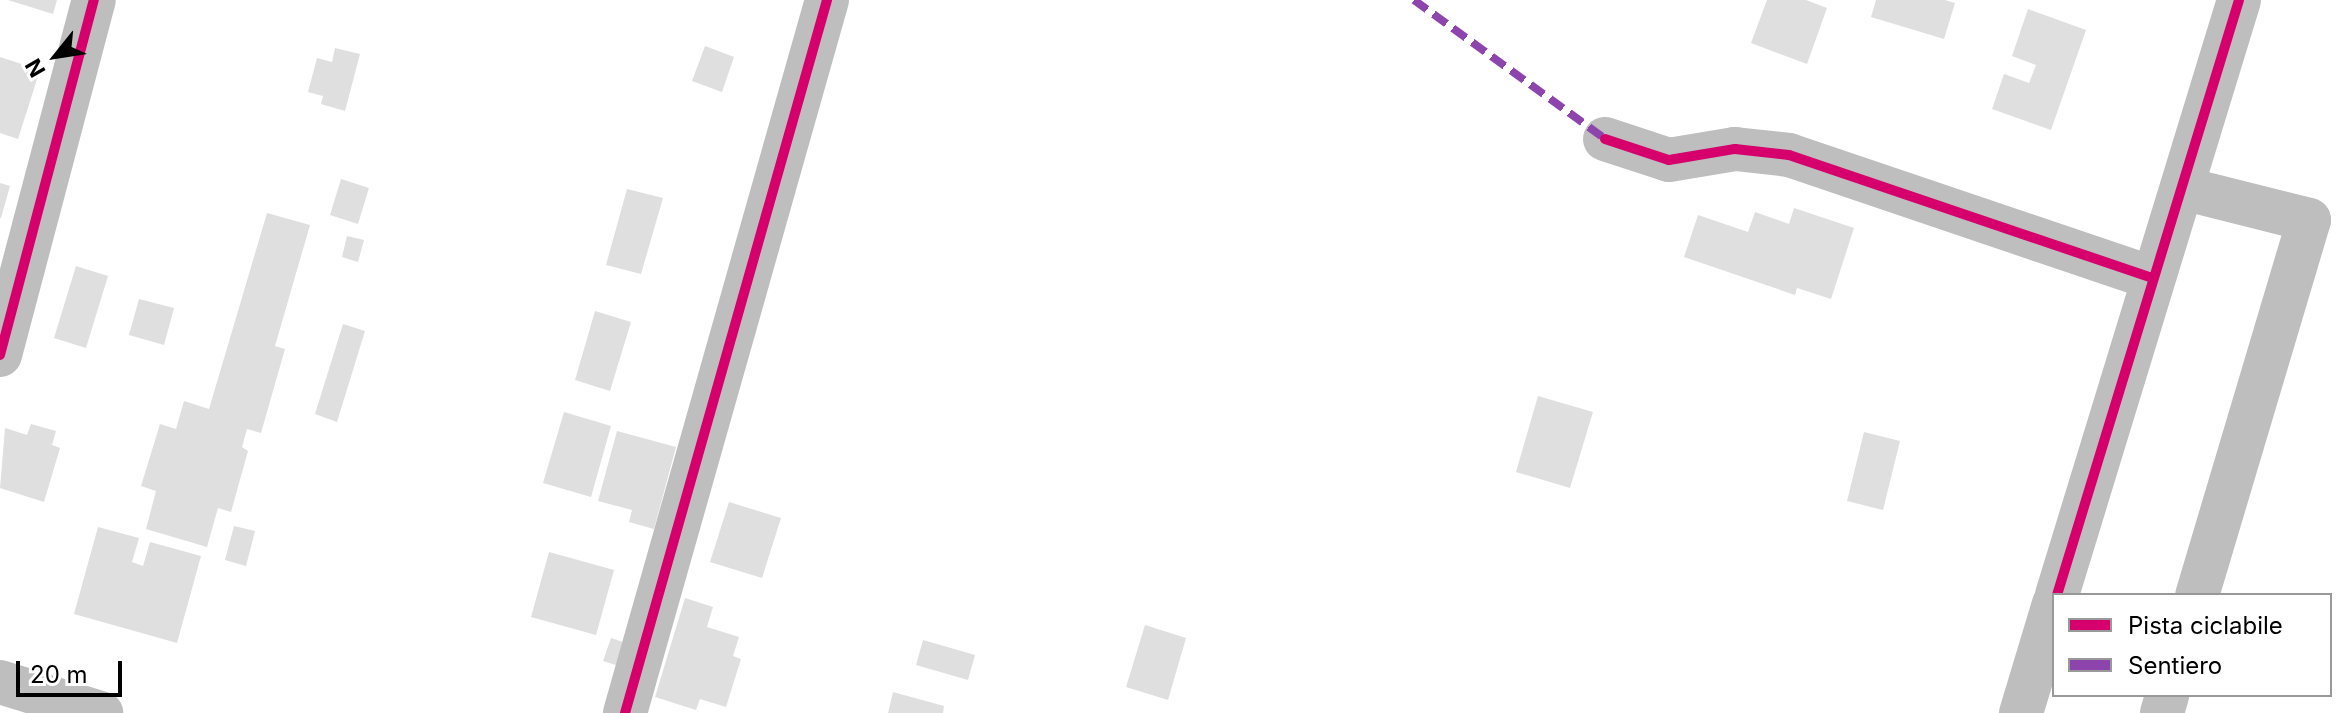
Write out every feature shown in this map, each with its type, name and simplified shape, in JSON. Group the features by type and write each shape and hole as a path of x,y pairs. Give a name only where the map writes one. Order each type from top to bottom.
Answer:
{"street":[{"path":"0,355 94,0"},
{"path":"625,713 827,0"},
{"path":"2058,593 2239,0"},
{"path":"1605,139 1669,160 1735,149 1789,155 2153,278"},
{"path":"2182,188 2309,220 2198,593"},
{"path":"2021,713 2052,611"},
{"path":"0,682 50,706 101,713"}],"building":[{"path":"8,0 57,0 53,14"},
{"path":"1767,0 1806,0 1827,8 1807,64 1751,43"},
{"path":"1876,0 1945,0 1955,3 1944,39 1871,17"},
{"path":"2028,9 2086,30 2051,130 1992,109 2004,74 2029,83 2036,65 2012,56"},
{"path":"705,46 734,57 722,92 692,81"},
{"path":"335,48 360,54 345,111 321,104 323,96 308,92 317,58 332,62"},
{"path":"0,57 40,70 18,139 0,133"},
{"path":"341,179 369,188 358,224 330,215"},
{"path":"0,183 10,186 1,218 0,218"},
{"path":"627,189 663,198 641,274 606,265"},
{"path":"1794,208 1854,228 1831,299 1797,288 1795,295 1684,257 1698,215 1748,232 1755,212 1789,224"},
{"path":"267,213 310,225 275,346 285,349 261,433 247,429 242,447 248,451 231,512 218,508 207,547 146,529 156,491 141,486 160,424 176,429 184,401 209,409"},
{"path":"347,236 364,240 358,262 342,257"},
{"path":"76,266 108,276 86,348 54,338"},
{"path":"139,299 174,308 164,345 129,335"},
{"path":"595,311 631,322 610,391 575,380"},
{"path":"343,324 365,331 337,422 315,414"},
{"path":"1538,396 1593,412 1570,488 1516,472"},
{"path":"564,412 611,426 591,497 543,483"},
{"path":"31,424 56,431 52,445 60,448 44,502 0,488 5,428 27,435"},
{"path":"617,431 676,447 654,529 629,522 632,510 598,501"},
{"path":"1864,432 1900,441 1883,510 1847,501"},
{"path":"729,502 781,518 762,578 710,562"},
{"path":"234,526 255,531 246,566 225,560"},
{"path":"98,527 139,538 132,562 143,566 150,542 201,556 177,643 74,614"},
{"path":"549,552 614,570 596,635 531,617"},
{"path":"685,598 713,607 707,627 739,637 733,656 741,659 726,707 700,699 696,710 655,697"},
{"path":"1145,625 1186,638 1168,700 1126,687"},
{"path":"611,638 629,644 622,667 603,661"},
{"path":"923,640 975,655 968,680 916,665"},
{"path":"893,692 944,706 943,713 888,713"}],"marked path":[{"path":"1414,0 1605,139"}],"cycle path":[{"path":"0,355 94,0"},
{"path":"625,713 827,0"},
{"path":"2058,593 2239,0"},
{"path":"1605,139 1669,160 1735,149 1789,155 2153,278"}]}
